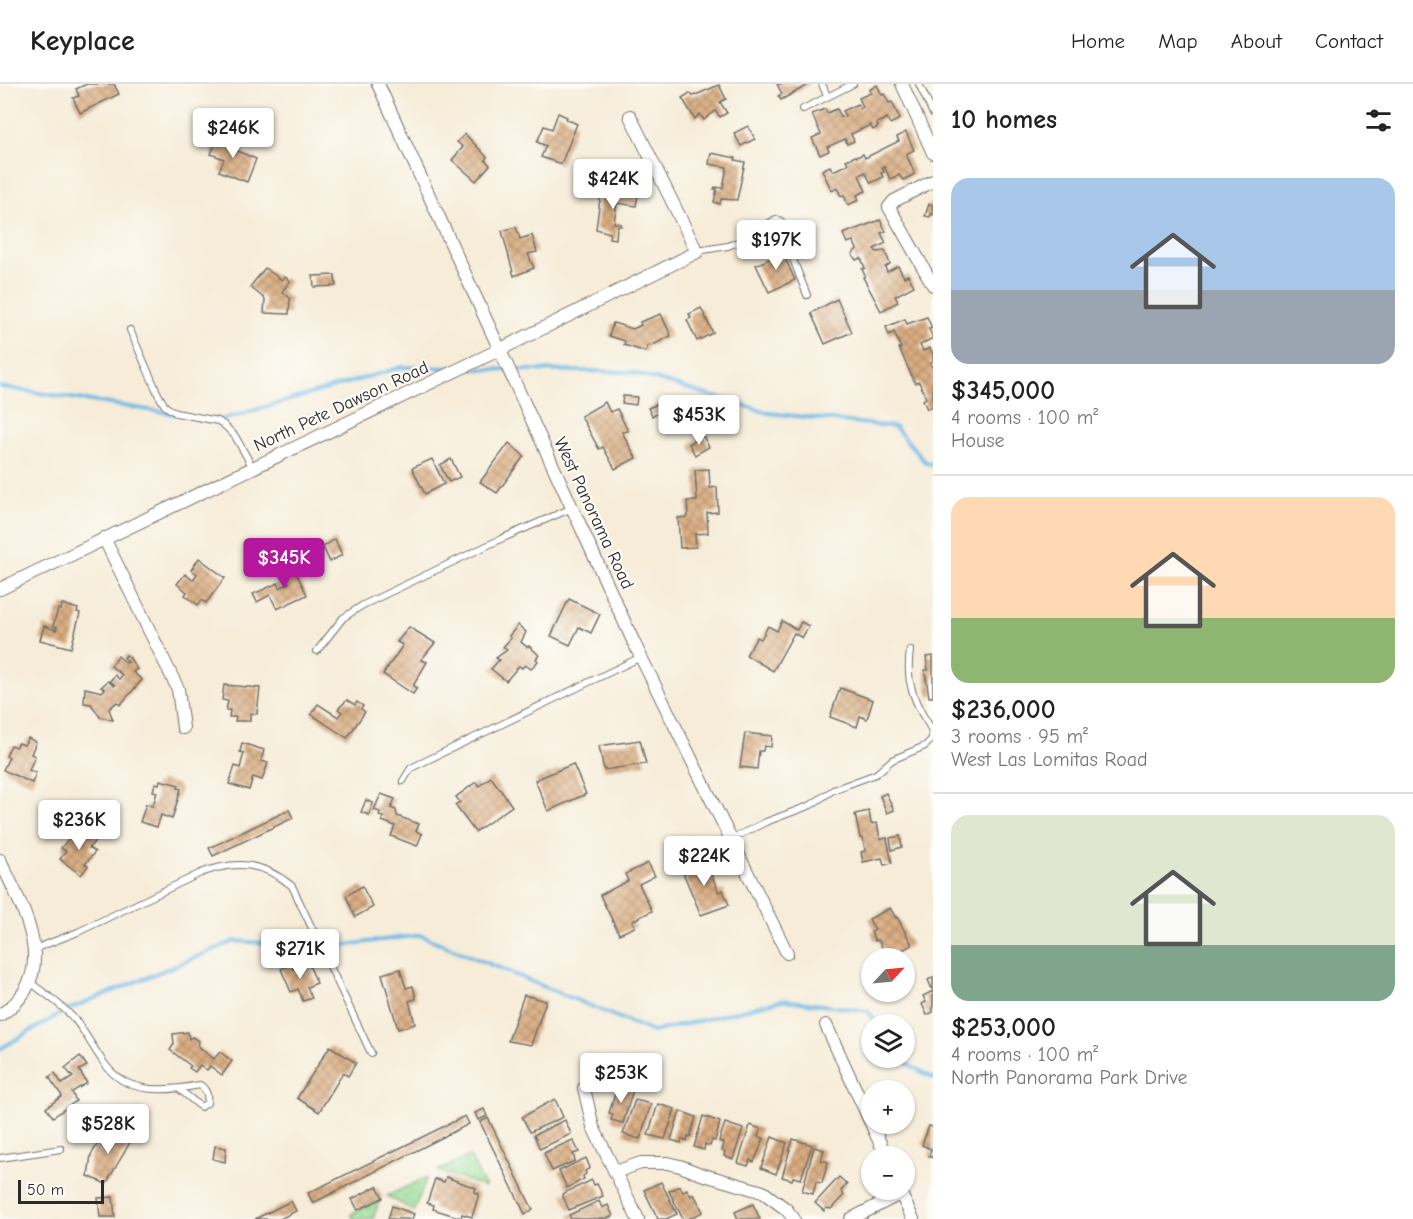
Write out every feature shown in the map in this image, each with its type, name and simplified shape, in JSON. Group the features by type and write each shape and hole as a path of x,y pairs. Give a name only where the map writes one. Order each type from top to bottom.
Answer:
{"street":[{"name":"West Panorama Road","path":"378,84 641,657 787,952"},
{"path":"902,84 933,150"},
{"path":"630,116 697,252"},
{"path":"933,181 894,201 889,207 933,285"},
{"name":"North Pete Dawson Road","path":"0,589 499,350 697,252"},
{"path":"104,538 178,689 183,728"},
{"path":"0,860 30,924 35,964 30,982 17,1002 0,1015"},
{"path":"826,1025 881,1146"},
{"path":"584,1088 593,1127 638,1219"},
{"path":"615,1172 641,1163 667,1163 680,1166 763,1192 786,1209 794,1219"},
{"path":"851,1219 885,1200"},
{"path":"904,1200 913,1219"}],"lane":[{"path":"822,84 827,96"},
{"path":"803,109 853,84"},
{"path":"919,84 933,114"},
{"path":"697,252 728,246 740,241 776,219 784,226 789,249 807,295"},
{"path":"130,330 165,406 176,414 224,424 235,436 253,468"},
{"path":"317,651 343,618 363,605 572,508"},
{"path":"731,839 775,818 810,805 833,790 876,774 892,760 925,746 932,739 932,728 921,712 912,692 907,671 910,650"},
{"path":"403,781 411,768 641,657"},
{"path":"34,949 78,932 219,866 242,865 268,869 292,886 371,1053"},
{"path":"30,982 75,1020 107,1067 119,1080 137,1087 161,1090 200,1086 204,1088 208,1097 207,1103 201,1107 195,1105 179,1089"},
{"path":"0,1158 61,1149"}],"green space":[{"path":"470,1156 485,1187 438,1171"},
{"path":"427,1177 414,1211 387,1196"},
{"path":"379,1201 373,1219 354,1219 351,1214"}],"building":[{"path":"87,84 114,84 119,94 80,113 73,98 79,96 76,89"},
{"path":"777,84 810,84 781,100 778,96 782,94"},
{"path":"719,85 726,99 720,102 727,113 720,117 715,111 704,120 700,114 695,119 682,98 690,93 693,96"},
{"path":"877,85 889,103 892,102 900,119 890,124 887,118 877,123 878,127 873,130 870,125 851,134 854,141 847,144 845,139 827,147 829,151 820,155 812,138 821,134 812,114 825,109 827,113 837,109 841,117 845,116 843,111 858,104 860,109 863,107 859,98 871,93 869,90"},
{"path":"558,113 577,124 561,164 541,157 546,146 537,142 544,126 552,129"},
{"path":"748,126 755,139 741,146 734,133"},
{"path":"906,132 914,150 906,154 915,174 903,180 899,175 890,179 884,166 882,167 884,172 881,173 883,177 871,183 865,172 859,175 866,191 857,195 859,200 848,205 844,195 841,196 837,188 832,191 822,170 830,166 833,171 848,164 846,160 863,154 865,158 899,141 897,137"},
{"path":"219,134 241,144 237,151 256,159 247,182 219,171 224,159 211,154"},
{"path":"465,134 487,157 485,160 490,165 476,181 452,160 463,147 457,142"},
{"path":"711,153 745,162 737,200 721,199 720,204 714,202 717,189 714,189 715,187 723,188 727,167 709,164"},
{"path":"619,189 631,191 630,195 638,196 636,206 617,203 614,223 621,224 621,226 617,226 616,239 609,238 610,233 596,229 601,192 619,193"},
{"path":"929,204 933,205 933,215 931,214 930,217 925,216"},
{"path":"880,220 886,231 881,233 886,243 874,249 877,252 885,251 890,264 885,267 887,272 898,266 904,277 908,275 914,286 895,296 898,302 881,311 863,277 865,276 862,269 865,268 861,258 856,260 852,254 857,249 853,241 847,243 843,234"},
{"path":"516,227 520,239 532,235 537,252 528,254 534,268 514,276 502,231"},
{"path":"780,247 795,280 769,292 756,265 772,258 769,252"},
{"path":"265,268 282,280 285,277 290,281 282,292 290,298 289,314 264,313 265,299 250,287"},
{"path":"335,275 336,286 314,287 313,276"},
{"path":"837,299 852,332 825,344 811,313"},
{"path":"701,308 713,333 697,341 687,320 691,318 689,314"},
{"path":"661,314 671,336 651,346 648,345 646,352 624,345 625,341 609,336 613,323 633,329 641,325 640,322"},
{"path":"927,317 933,338 920,345 923,351 930,348 933,354 933,361 930,363 933,369 933,406 927,409 923,400 926,398 919,382 915,383 894,332 889,335 886,327 905,319 907,324"},
{"path":"623,396 637,397 636,405 622,403"},
{"path":"605,402 610,412 617,409 628,431 622,432 636,458 615,469 603,447 599,449 581,416"},
{"path":"658,404 662,412 652,416 648,408"},
{"path":"703,436 709,447 695,455 689,444"},
{"path":"509,443 524,456 497,493 480,482"},
{"path":"432,459 444,484 425,494 412,468"},
{"path":"451,459 460,477 449,482 440,465"},
{"path":"709,469 710,488 717,487 718,512 707,513 708,533 695,534 696,547 680,548 678,518 688,517 687,501 697,501 695,470"},
{"path":"335,539 342,555 330,562 323,547"},
{"path":"199,558 225,578 206,603 202,600 198,605 185,595 187,592 177,584 185,574 193,580 197,574 191,570"},
{"path":"291,562 307,595 277,609 270,595 257,602 253,594 278,583 280,588 289,583 282,567"},
{"path":"569,599 600,614 591,633 579,627 570,645 551,636"},
{"path":"62,604 78,609 77,612 80,613 71,648 40,640 44,626 56,630 57,627 53,626 58,609 61,610"},
{"path":"782,621 797,630 801,622 809,626 802,638 794,633 773,671 746,655 757,637 761,639 768,626 777,631"},
{"path":"518,625 526,632 521,642 539,655 536,659 538,661 531,669 525,665 522,668 519,666 506,681 491,669 499,660 496,658 507,650 503,647"},
{"path":"409,627 435,643 421,660 427,662 413,686 417,688 413,694 383,674 403,645 397,642"},
{"path":"126,655 137,669 133,672 142,680 120,705 117,702 109,709 113,720 100,717 91,704 84,703 85,688 102,692 105,689 101,687 108,681 114,686 110,681 115,675 119,679 122,675 111,666 118,656 126,663 128,662 124,658"},
{"path":"933,656 933,697 929,697 925,670 928,670 926,657"},
{"path":"224,685 260,688 257,714 250,713 250,721 235,721 236,717 229,717 230,710 226,710 228,701 222,700"},
{"path":"840,688 873,700 867,719 860,716 857,727 830,717"},
{"path":"347,700 355,705 357,702 363,706 361,709 365,712 347,738 311,714 318,704 338,717 342,712 338,709"},
{"path":"745,733 772,736 771,747 764,746 763,751 759,751 757,769 740,767"},
{"path":"28,738 36,742 31,754 35,756 29,770 36,773 32,783 3,770 11,745 16,747 19,743 24,745"},
{"path":"640,740 646,764 604,770 599,746"},
{"path":"242,743 264,750 261,761 268,763 262,780 253,777 249,790 229,784 235,766 240,768 244,753 240,752"},
{"path":"573,764 586,794 548,811 535,780"},
{"path":"491,777 512,806 475,832 455,805 460,802 456,797 476,782 479,786"},
{"path":"160,780 179,785 178,788 181,789 172,819 161,815 157,827 140,822 146,804 153,806 157,792 153,791 155,783 159,784"},
{"path":"886,793 894,810 887,813 880,796"},
{"path":"381,794 395,799 391,808 396,810 397,816 419,824 416,831 422,834 417,846 391,836 395,826 382,821 383,817 379,816 380,812 374,810"},
{"path":"366,800 373,803 369,815 361,812"},
{"path":"289,810 293,818 213,856 209,848"},
{"path":"869,811 871,824 877,823 880,839 887,838 892,863 884,865 882,858 863,862 861,852 865,851 863,838 860,838 855,814"},
{"path":"76,829 84,836 89,830 98,837 89,848 95,852 85,864 88,866 81,875 60,859 66,851 61,848"},
{"path":"900,836 902,847 892,850 890,838"},
{"path":"704,858 719,892 723,890 729,905 701,915 681,868"},
{"path":"648,863 655,876 639,884 652,911 632,921 635,927 619,934 600,895 628,881 625,874"},
{"path":"362,886 373,907 355,917 346,896"},
{"path":"890,908 912,945 906,948 882,948 878,940 875,941 871,932 875,930 869,919"},
{"path":"308,963 317,983 307,987 312,998 303,1001 298,989 291,992 281,969 291,964 293,969"},
{"path":"400,969 406,988 413,986 416,999 409,1001 415,1024 398,1029 382,974"},
{"path":"933,977 933,991 928,980"},
{"path":"933,991 933,1012 927,1015 922,1004 926,1002 923,996"},
{"path":"524,995 546,1001 531,1045 508,1041"},
{"path":"188,1032 189,1039 192,1037 199,1041 198,1046 214,1059 220,1052 232,1061 222,1075 210,1066 207,1070 200,1065 195,1072 189,1068 191,1066 170,1050 174,1044 173,1034"},
{"path":"330,1046 356,1063 348,1076 343,1073 319,1112 297,1098"},
{"path":"80,1056 87,1066 79,1070 87,1083 72,1092 76,1101 53,1117 46,1108 62,1096 49,1077 55,1073 62,1084 73,1077 65,1068"},
{"path":"622,1086 633,1090 623,1123 611,1120 613,1114 609,1113 617,1088 620,1089"},
{"path":"555,1099 563,1117 530,1132 522,1117"},
{"path":"635,1100 651,1104 640,1139 623,1134"},
{"path":"658,1104 675,1109 665,1139 648,1135"},
{"path":"484,1109 487,1116 478,1120 475,1113"},
{"path":"680,1111 696,1117 690,1137 688,1136 687,1141 682,1139 681,1143 671,1140"},
{"path":"465,1116 469,1124 313,1203 308,1193"},
{"path":"703,1116 720,1122 715,1141 712,1140 710,1146 705,1144 704,1150 694,1147"},
{"path":"488,1118 533,1210 525,1214 480,1122"},
{"path":"565,1120 571,1134 540,1149 534,1135"},
{"path":"725,1123 743,1129 733,1159 724,1156 725,1152 722,1150 724,1143 719,1141"},
{"path":"750,1125 761,1129 758,1137 764,1138 754,1162 750,1160 748,1166 738,1163"},
{"path":"929,1126 933,1127 933,1158 929,1156 931,1149 922,1145"},
{"path":"103,1128 122,1138 128,1128 133,1137 106,1184 88,1176 91,1155"},
{"path":"772,1137 787,1143 776,1174 761,1168"},
{"path":"793,1139 812,1145 801,1179 793,1177 792,1180 782,1177"},
{"path":"573,1140 579,1152 573,1154 575,1161 552,1171 544,1153"},
{"path":"215,1146 226,1148 225,1162 213,1159"},
{"path":"814,1147 824,1150 821,1160 828,1162 822,1183 816,1182 813,1194 802,1191"},
{"path":"586,1158 590,1168 585,1171 584,1179 567,1188 559,1171"},
{"path":"446,1177 476,1188 474,1192 479,1194 472,1217 462,1214 461,1218 433,1209 434,1205 427,1203 435,1179 444,1182"},
{"path":"839,1177 847,1184 841,1191 844,1195 831,1209 826,1208 824,1211 815,1203"},
{"path":"592,1180 594,1185 597,1184 603,1196 569,1210 562,1194"},
{"path":"661,1182 677,1214 666,1219 658,1219 644,1190"},
{"path":"377,1186 383,1198 358,1210 352,1199"},
{"path":"680,1186 683,1192 687,1189 691,1196 694,1194 703,1212 683,1219 669,1191"},
{"path":"113,1197 115,1217 100,1217 98,1198"},
{"path":"291,1201 296,1211 280,1219 255,1219"},
{"path":"599,1201 602,1208 608,1205 613,1216 606,1219 571,1219 569,1215"},
{"path":"753,1204 760,1219 738,1219 735,1212"},
{"path":"392,1206 414,1214 412,1219 388,1219"}],"waterway":[{"path":"218,421 402,367 452,368"},
{"path":"472,369 631,372 769,413 895,427 926,463 933,464"},
{"path":"0,387 175,414"},
{"path":"331,947 420,935 653,1032 784,1000 868,1011 870,1014"},
{"path":"0,1049 65,1011 235,941 311,946"},
{"path":"915,1068 933,1078"}]}
